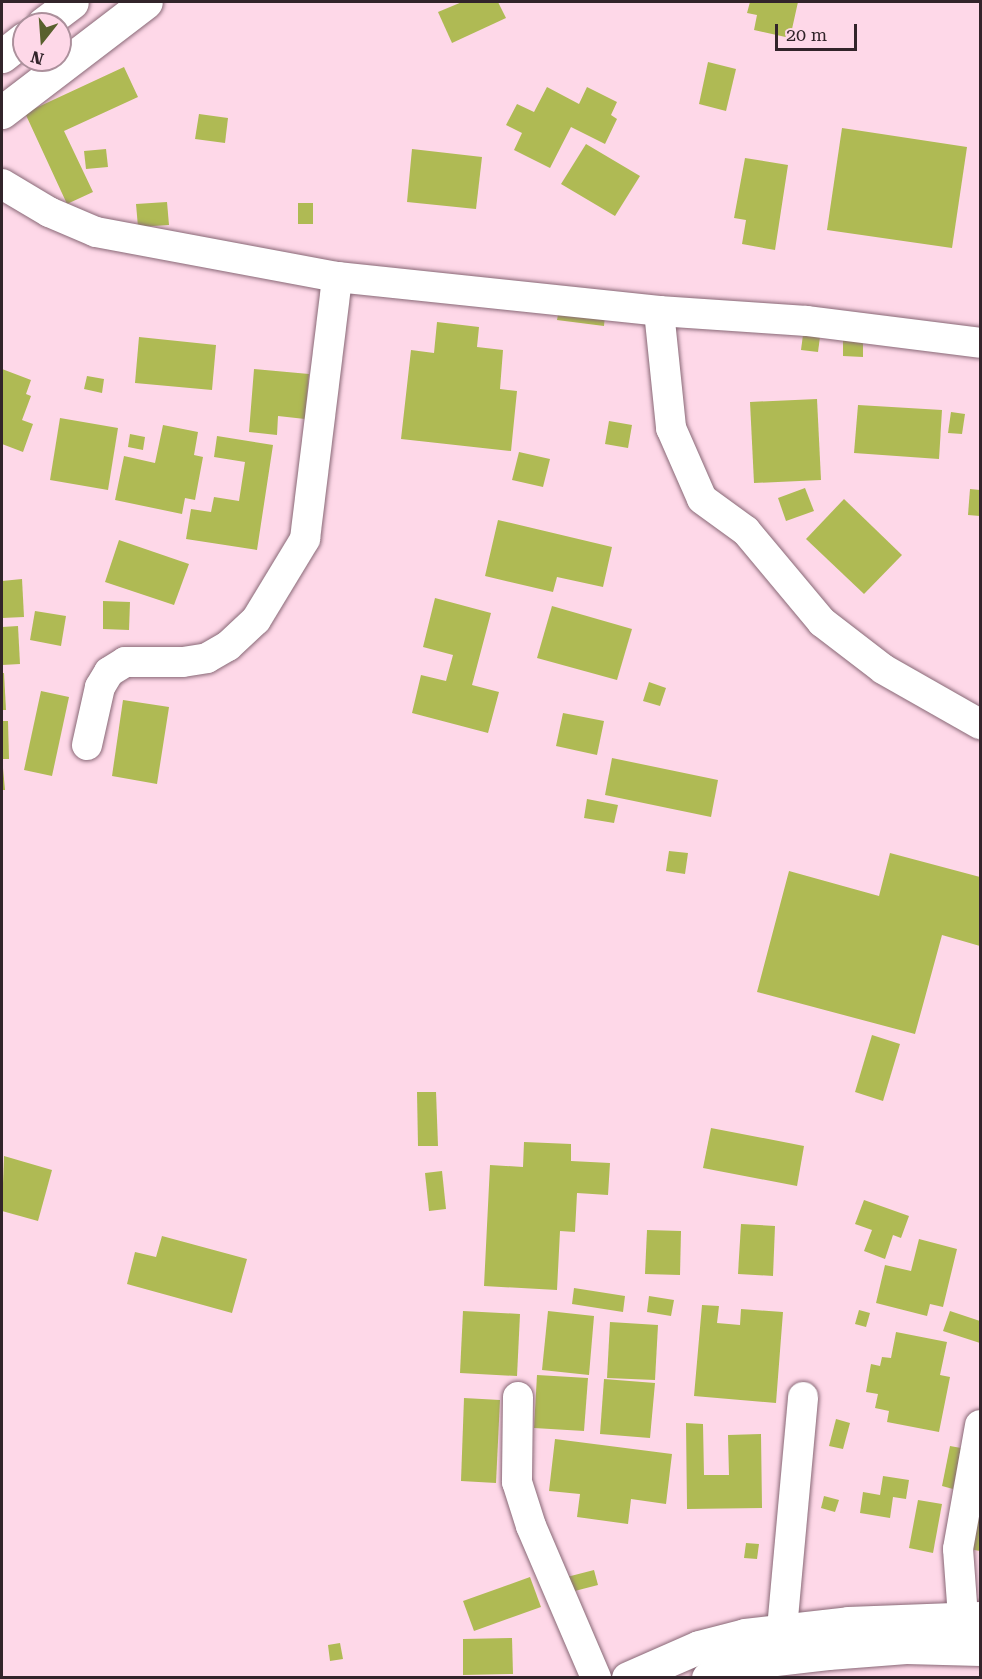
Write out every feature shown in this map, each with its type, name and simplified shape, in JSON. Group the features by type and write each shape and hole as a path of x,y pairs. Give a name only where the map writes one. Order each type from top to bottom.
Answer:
{"main road":[{"path":"59,12 72,2"},
{"path":"2,112 146,2"},
{"path":"628,1677 699,1647 782,1629 972,1618"},
{"path":"708,1677 767,1660 828,1653 906,1647 981,1649"}],"street":[{"path":"2,184 49,212 96,232 337,277 659,311 807,321 981,344"},
{"path":"87,745 100,687 109,672 125,662 183,662 207,658 228,646 256,620 305,539 337,277"},
{"path":"659,311 671,428 702,499 746,531 822,621 884,669 981,724"},
{"path":"519,1397 517,1482 531,1526 596,1677"},
{"path":"782,1629 803,1397"},
{"path":"972,1618 958,1549 981,1425"}],"building":[{"path":"462,2 498,2 506,18 452,43 438,12"},
{"path":"750,2 798,2 790,38 754,30 757,15 747,13"},
{"path":"708,62 736,69 726,111 699,104"},
{"path":"124,67 138,97 64,131 93,192 67,204 25,113"},
{"path":"547,87 579,104 587,87 617,102 611,115 617,119 605,144 571,127 550,168 514,150 522,133 506,125 517,104 534,112"},
{"path":"199,114 228,118 225,143 195,139"},
{"path":"842,128 967,147 952,248 827,230"},
{"path":"586,144 640,176 615,216 561,184"},
{"path":"106,149 108,167 86,169 84,151"},
{"path":"412,149 482,157 476,209 407,202"},
{"path":"745,158 788,165 775,250 742,244 746,220 734,218"},
{"path":"167,202 169,225 138,227 136,204"},
{"path":"298,203 313,203 313,224 298,224"},
{"path":"559,309 605,315 604,326 557,320"},
{"path":"437,322 479,327 477,347 503,350 500,389 517,391 511,451 401,439 411,350 434,353"},
{"path":"804,327 821,329 818,352 801,350"},
{"path":"139,337 216,345 212,390 135,383"},
{"path":"843,339 863,339 863,357 843,356"},
{"path":"2,369 31,380 26,394 31,396 22,420 33,424 23,452 2,444"},
{"path":"254,369 309,374 305,419 278,416 277,435 249,432"},
{"path":"87,376 104,379 102,393 84,389"},
{"path":"817,399 821,480 754,483 750,402"},
{"path":"858,405 942,410 939,459 854,453"},
{"path":"951,412 965,414 962,434 948,433"},
{"path":"60,418 118,428 108,490 50,480"},
{"path":"609,421 632,425 628,448 605,444"},
{"path":"163,425 198,432 194,455 203,457 195,500 185,498 182,514 115,500 124,456 155,463"},
{"path":"130,434 145,437 143,450 128,447"},
{"path":"217,436 273,445 257,550 186,539 191,509 211,512 214,497 239,501 245,462 214,457"},
{"path":"519,452 550,459 543,487 512,480"},
{"path":"805,488 814,511 786,521 778,498"},
{"path":"970,489 980,490 980,516 968,515"},
{"path":"844,499 902,555 864,594 806,539"},
{"path":"498,520 612,547 603,587 557,577 553,592 485,576"},
{"path":"119,540 189,564 174,605 105,582"},
{"path":"22,579 24,617 2,618 2,581"},
{"path":"435,598 491,613 472,685 499,692 488,733 412,713 421,675 446,681 453,655 423,647"},
{"path":"103,601 130,602 129,630 103,629"},
{"path":"552,606 632,629 617,680 537,658"},
{"path":"35,611 66,616 61,646 30,640"},
{"path":"18,626 20,664 2,665 2,627"},
{"path":"2,673 4,673 6,710 2,710"},
{"path":"649,682 666,688 660,706 643,701"},
{"path":"41,691 69,697 52,776 24,770"},
{"path":"123,700 169,707 157,784 112,776"},
{"path":"563,713 604,721 597,755 556,746"},
{"path":"2,721 8,721 9,759 2,759"},
{"path":"612,758 718,780 711,817 605,795"},
{"path":"3,768 5,790 2,790"},
{"path":"587,799 618,805 614,823 584,818"},
{"path":"669,851 688,853 685,874 666,871"},
{"path":"890,853 980,877 980,946 942,935 915,1034 757,992 789,871 879,896"},
{"path":"872,1035 900,1044 883,1101 855,1092"},
{"path":"417,1092 436,1092 438,1146 418,1146"},
{"path":"711,1128 804,1146 797,1186 703,1168"},
{"path":"524,1142 571,1144 571,1161 610,1163 608,1195 577,1193 575,1232 560,1231 557,1290 484,1286 490,1165 523,1167"},
{"path":"4,1156 52,1170 38,1221 2,1211"},
{"path":"442,1171 446,1209 429,1211 425,1173"},
{"path":"864,1200 909,1216 901,1238 893,1235 885,1259 864,1251 872,1230 855,1224"},
{"path":"741,1224 775,1226 773,1276 738,1274"},
{"path":"647,1230 681,1231 680,1275 645,1274"},
{"path":"162,1236 247,1259 232,1313 127,1284 135,1252 156,1257"},
{"path":"919,1239 957,1249 943,1307 930,1304 927,1316 876,1303 885,1265 911,1271"},
{"path":"574,1288 625,1296 623,1312 572,1304"},
{"path":"649,1296 674,1300 671,1316 647,1312"},
{"path":"702,1305 719,1306 717,1323 740,1325 741,1309 783,1312 776,1403 694,1396"},
{"path":"859,1310 870,1313 866,1327 855,1324"},
{"path":"463,1311 520,1314 517,1376 460,1373"},
{"path":"548,1311 594,1316 589,1375 542,1370"},
{"path":"950,1311 980,1321 980,1343 943,1331"},
{"path":"610,1322 658,1325 655,1380 607,1378"},
{"path":"896,1332 947,1342 940,1375 950,1377 939,1432 887,1422 889,1411 875,1408 878,1394 866,1392 871,1364 880,1366 882,1357 891,1358"},
{"path":"537,1375 588,1378 584,1431 534,1428"},
{"path":"604,1379 655,1383 650,1438 600,1434"},
{"path":"464,1398 500,1400 496,1483 461,1481"},
{"path":"836,1419 850,1423 843,1449 829,1446"},
{"path":"686,1423 703,1424 704,1475 729,1475 728,1435 761,1434 762,1508 687,1509"},
{"path":"555,1439 672,1454 666,1504 631,1499 628,1524 577,1517 580,1494 549,1491"},
{"path":"950,1446 961,1448 953,1489 942,1486"},
{"path":"883,1476 909,1480 906,1499 893,1497 890,1518 860,1513 863,1492 880,1495"},
{"path":"824,1496 839,1500 835,1512 821,1508"},
{"path":"918,1500 942,1504 933,1553 909,1548"},
{"path":"980,1503 980,1551 969,1549"},
{"path":"746,1543 759,1544 757,1559 744,1558"},
{"path":"594,1570 598,1585 567,1593 563,1578"},
{"path":"530,1577 541,1607 474,1631 463,1601"},
{"path":"512,1638 513,1674 463,1675 463,1639"},
{"path":"340,1643 343,1659 330,1661 328,1645"}]}
